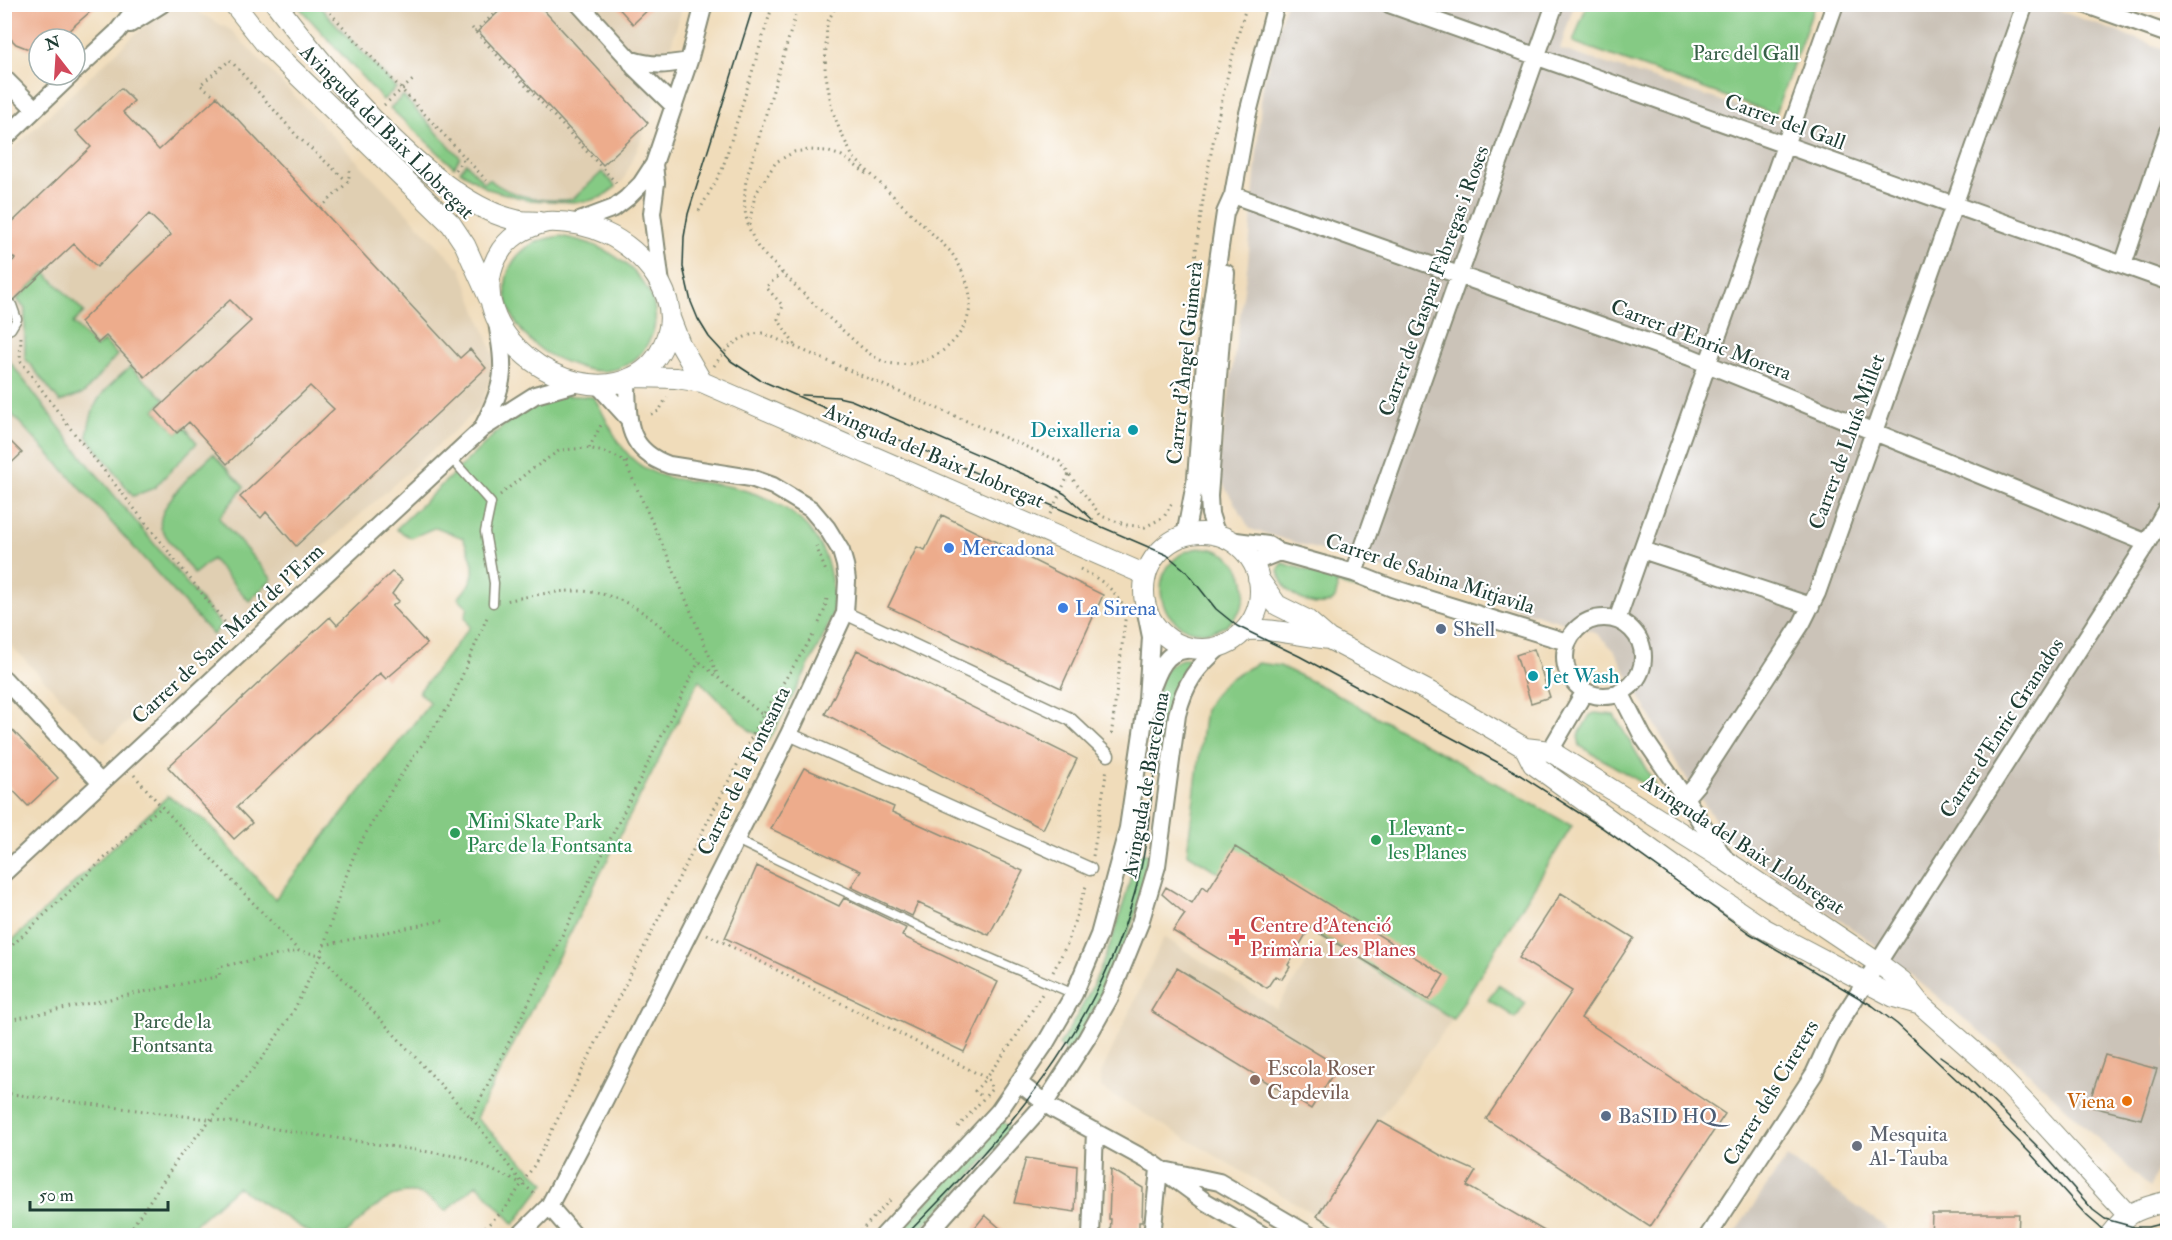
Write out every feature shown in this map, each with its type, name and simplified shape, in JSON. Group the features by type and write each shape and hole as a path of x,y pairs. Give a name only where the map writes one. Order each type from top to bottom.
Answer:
{"street":[{"path":"87,60 117,32 139,4"},
{"path":"117,32 162,4"},
{"name":"Avinguda del Baix Llobregat","path":"276,4 321,62 367,112 443,183 498,215 517,220 547,222"},
{"path":"579,4 634,67 674,106"},
{"path":"574,223 614,208 641,184 654,164 689,61 704,4"},
{"name":"Carrer d'Àngel Guimerà","path":"1222,538 1210,514 1209,496 1224,284 1234,213 1233,195 1247,117 1276,4"},
{"name":"Carrer del Gall","path":"1389,4 2168,281"},
{"name":"Carrer de Gaspar Fàbregas i Roses","path":"1354,573 1555,4"},
{"path":"1617,620 1835,4"},
{"name":"Carrer de Lluís Millet","path":"1685,798 1697,784 1811,606 1875,432 2025,4"},
{"path":"2084,4 2168,34"},
{"name":"Avinguda del Baix Llobregat","path":"233,7 282,60 451,224 465,245 494,311"},
{"path":"629,59 659,66 689,61"},
{"path":"4,78 35,109"},
{"path":"4,139 58,87"},
{"path":"2124,265 2168,131"},
{"path":"654,164 656,183 652,213 654,243 661,284 667,300 669,333 661,352 650,366 617,383 598,385 578,383 546,369 531,360 506,334 494,311 490,284 493,266 501,250 513,236 529,227 547,222 574,223 604,233 621,242 650,268 661,284"},
{"name":"Carrer d'Àngel Guimerà","path":"1185,536 1196,478 1213,285 1225,213 1233,195"},
{"name":"Carrer d'Enric Morera","path":"1233,195 1708,365 2147,543"},
{"name":"Carrer de Sant Martí de l'Erm","path":"483,428 495,403 503,374 503,361 494,311"},
{"path":"669,317 702,382"},
{"name":"Avinguda del Baix Llobregat","path":"630,378 676,378 702,382 1146,575"},
{"name":"Carrer de la Fontsanta","path":"519,1236 549,1206 789,734 845,613 847,596 843,558 827,528 811,509 773,486 751,478 669,465 657,461 643,451 634,440 628,418 630,378"},
{"name":"Carrer de Sant Martí de l'Erm","path":"4,873 483,428 535,395 578,383"},
{"name":"Carrer de la Fontsanta","path":"598,385 628,418"},
{"name":"Carrer d'Enric Granados","path":"1872,973 2147,543 2168,506"},
{"path":"1204,533 1222,538 1239,548 1256,572 1260,592 1255,618 1245,630 1222,645 1184,649 1165,660 1157,672 1147,699 1151,637 1143,594 1146,575 1152,562 1172,542 1185,536 1204,533"},
{"name":"Carrer de Sabina Mitjavila","path":"1222,538 1268,545 1279,552 1354,573 1392,588 1567,642"},
{"path":"1642,550 1811,606"},
{"path":"1256,572 1262,559 1279,552"},
{"name":"Avinguda del Baix Llobregat","path":"1256,572 1277,604 1308,620 1329,639 1430,692 1525,748 1551,751 1726,861 1872,973"},
{"path":"1145,607 1156,627 1174,642 1196,649"},
{"path":"845,613 1070,719 1108,755"},
{"path":"1599,618 1617,620 1633,630 1638,638 1643,658 1641,670 1632,683 1620,692 1611,696 1596,696 1577,686 1569,676 1564,662 1567,642 1572,633 1588,621 1599,618"},
{"name":"Avinguda del Baix Llobregat","path":"1245,630 1284,631 1301,636 1329,639"},
{"name":"Avinguda de Barcelona","path":"926,1236 1046,1103 1110,997 1140,923 1157,866 1177,715 1182,693 1192,676 1222,645"},
{"path":"4,679 101,783"},
{"path":"1551,751 1585,691"},
{"path":"1620,692 1643,736 1726,861"},
{"name":"Avinguda de Barcelona","path":"883,1236 999,1111 1045,1044 1074,994 1099,935 1120,861 1128,828 1147,699"},
{"path":"789,734 1090,869"},
{"name":"Avinguda del Baix Llobregat","path":"1525,748 1533,764 1700,885 1765,929 1872,973 1902,981 1921,1005 1989,1065 2128,1215"},
{"name":"Carrer dels Cirerers","path":"1708,1236 1814,1074 1830,1039 1872,973"},
{"path":"1019,1083 1046,1103 1159,1169 1206,1202 1264,1236"},
{"path":"1091,1236 1095,1131"},
{"path":"1152,1236 1159,1169"},
{"path":"1159,1169 1219,1182 1311,1236"},
{"path":"2109,1236 2128,1215 2142,1207 2164,1203"},
{"path":"549,1206 575,1236"}],"lane":[{"path":"4,332 11,329 17,320 12,304"},
{"path":"451,458 491,502 486,532 494,583 493,603"},
{"path":"736,840 941,937 1074,994"}],"path":[{"path":"322,4 487,181"},
{"path":"450,4 458,13 468,4"},
{"path":"475,32 504,4"},
{"path":"699,211 722,170 772,4"},
{"path":"799,4 746,180 743,206 749,227 756,245 782,273 810,302 868,352 885,362 921,361 938,354 955,342 970,307 968,288 951,252 853,157 832,109 825,70 826,23 837,4"},
{"path":"472,28 621,188"},
{"path":"217,97 200,86 230,60 297,136 348,182"},
{"path":"383,106 414,79"},
{"path":"749,227 755,195 776,162 794,153 810,150 826,151 842,156 876,180"},
{"path":"454,172 465,158"},
{"path":"321,208 348,182 350,171"},
{"path":"4,258 10,264"},
{"path":"782,273 766,286 783,306 778,319 797,348"},
{"path":"21,332 20,360 70,428 245,648"},
{"path":"702,382 723,353 741,338 753,333 762,333 1059,461 1101,516 1128,525 1145,526 1164,517 1176,495"},
{"path":"589,448 602,423"},
{"path":"491,502 560,450 589,448 610,454 639,469"},
{"path":"624,461 719,678"},
{"path":"1043,529 1069,474"},
{"path":"813,541 822,558 828,578"},
{"name":"Avinguda de Barcelona","path":"982,1097 992,1089 986,1078 1017,1035 1067,944 1090,869 1102,807 1126,612 1122,602 1101,580 1077,568"},
{"path":"126,1236 180,1156 278,1035 293,1012 321,955 340,892 356,850 394,784 450,704 493,603 560,592 583,591 615,598 651,617 763,715"},
{"path":"476,1236 505,1209 540,1154 763,715 815,633 825,609 828,592"},
{"path":"471,1118 699,661"},
{"path":"123,762 162,807 299,951"},
{"path":"4,953 145,820 162,807"},
{"path":"324,945 445,920"},
{"path":"692,926 986,1078 975,1091 982,1097 956,1129"},
{"path":"4,1021 220,976 218,967 299,951 321,955 471,1118 523,1184"},
{"path":"4,1093 211,1120 462,1157 523,1184"}],"shaded area":[{"path":"185,5 231,30 461,269 496,361 481,407 104,743 5,639 5,156 79,87 87,87 87,79 160,11"},
{"path":"297,5 683,5 648,123 623,181 602,197 572,202 516,198 488,189 460,171 390,108"},
{"path":"1285,5 1574,5 1560,49 1790,123 1828,5 2044,5 2167,50 2168,1138 2150,1188 2019,1064 1870,941 1733,846 1676,763 1614,650 1595,632 1250,529 1217,474 1248,262 1262,88"},
{"name":"Escola Roser Capdevila","path":"1164,937 1276,1009 1321,941 1453,1019 1378,1120 1317,1216 1101,1088 1101,1073"},
{"path":"1787,1157 1887,1228 1880,1236 1733,1235"}],"green space":[{"name":"Parc del Gall","path":"1587,4 1815,5 1775,114 1573,42"},
{"path":"297,5 318,5 396,88 383,100"},
{"path":"403,96 460,157 454,167 390,108"},
{"path":"466,163 484,183 489,179 507,190 540,199 573,199 602,172 616,187 602,197 588,201 528,200 488,189 460,171"},
{"path":"560,236 591,244 618,258 641,280 649,293 654,307 655,321 651,337 641,353 628,364 605,371 576,366 554,358 543,351 527,337 517,324 506,295 506,280 511,266 520,254 534,243"},
{"path":"45,272 84,312 73,323 96,348 104,341 117,355 84,393 60,402 25,358 25,309 17,299"},
{"path":"4,354 76,449 221,625 213,635 5,407"},
{"path":"130,367 165,399 155,410 177,433 185,427 197,443 154,488 133,496 87,436 92,412 100,397"},
{"name":"Parc de la Fontsanta","path":"558,395 594,397 623,448 636,462 647,469 671,478 723,485 754,493 785,508 798,518 820,545 827,561 834,602 826,631 769,741 749,730 699,680 476,1118 545,1183 514,1224 477,1184 446,1211 422,1195 400,1194 379,1204 345,1235 313,1235 237,1187 183,1235 5,1236 5,947 168,796 206,821 275,899 430,703 419,692 470,627 465,617 468,607 458,598 470,583 473,570 463,538 436,527 411,538 396,529 503,426 532,404"},
{"path":"213,454 244,487 219,518 272,579 249,601 212,559 194,574 161,528 164,509 171,499 188,478"},
{"path":"1203,548 1219,551 1233,560 1242,574 1245,590 1242,606 1233,620 1219,629 1203,632 1187,629 1173,620 1164,606 1161,590 1164,574 1173,560 1187,551"},
{"path":"1282,563 1385,593 1384,597 1336,583 1336,594 1327,604 1300,599 1286,588 1282,580 1278,571"},
{"path":"1186,658 1194,660 1179,685 1167,756 1151,755 1157,697 1162,676 1169,666"},
{"name":"Llevant - les Planes","path":"1258,663 1280,666 1329,690 1572,826 1453,1019 1187,853 1205,709 1221,686 1240,672"},
{"path":"1595,713 1614,715 1655,784 1652,789 1580,746 1578,736 1590,715"},
{"path":"1136,853 1153,855 1145,887 1116,969 1070,1054 1059,1045 1086,1000 1107,953 1124,904"},
{"path":"1498,985 1526,1003 1516,1018 1488,1000"},
{"path":"1002,1121 1013,1130 915,1235 897,1236"}],"building":[{"path":"4,4 99,4 73,27 27,27 27,48 16,44 4,32"},
{"path":"507,4 538,4 648,123 603,165 478,31"},
{"path":"615,4 654,4 633,24"},
{"path":"121,88 134,101 123,112 159,150 217,97 460,358 470,349 486,368 296,546 266,512 261,518 240,497 334,409 310,386 227,464 189,422 177,433 156,410 251,321 230,300 145,377 106,336 98,343 80,322 171,235 149,214 97,267 74,244 15,299 8,300 4,309 4,268 15,259 4,248 4,230 91,147 76,131"},
{"path":"4,435 22,453 4,470"},
{"path":"942,515 1103,595 1061,688 888,607 917,547 925,550"},
{"path":"392,572 402,580 392,594 399,601 392,606 427,644 386,679 380,673 237,807 252,823 234,839 168,767 330,617 337,625"},
{"name":"Jet Wash","path":"1534,649 1550,697 1531,703 1516,655"},
{"path":"857,650 1077,759 1043,829 825,714"},
{"path":"4,721 58,778 28,806 4,781"},
{"path":"804,768 894,807 892,812 1023,871 989,935 918,903 912,916 851,887 861,871 771,829"},
{"path":"1235,847 1444,975 1429,1000 1310,927 1282,979 1275,976 1267,988 1173,931 1185,914 1162,894 1166,887 1192,903 1203,886 1208,890"},
{"path":"757,866 839,906 844,898 906,928 902,936 998,982 964,1052 725,938"},
{"name":"BaSID HQ","path":"1561,893 1634,938 1581,1018 1725,1114 1650,1227 1486,1119 1572,991 1519,958"},
{"path":"1177,968 1338,1066 1311,1109 1151,1011"},
{"path":"2105,1055 2157,1069 2141,1119 2088,1106"},
{"path":"1378,1120 1442,1156 1476,1171 1467,1186 1553,1236 1348,1236 1317,1216"},
{"path":"1026,1158 1077,1166 1075,1212 1014,1203"},
{"path":"1111,1169 1143,1188 1142,1222 1139,1222 1139,1236 1110,1236"},
{"path":"1932,1214 2019,1214 2018,1236 1931,1236"},
{"path":"985,1215 1009,1236 968,1236"}],"tram line":[{"path":"754,4 688,214 684,237 683,267 691,302 709,337 731,361 760,380 1167,555 1186,571 1216,609 1237,626 1299,656 1512,770 1601,827 1749,933 1873,1006 1897,1024 1972,1094 2087,1216 2110,1236"},
{"path":"802,395 851,400 1049,485 1065,494 1093,520"},
{"path":"905,1236 1012,1120 1072,1036 1097,991 1118,943 1139,877 1148,829 1155,766"},
{"path":"1940,1056 1964,1073 2037,1146 2093,1210 2105,1219 2134,1227 2148,1227 2168,1222"}],"place":[{"name":"Deixalleria","path":"1133,430"},
{"name":"Mercadona","path":"949,548"},
{"name":"La Sirena","path":"1063,608"},
{"name":"Shell","path":"1441,629"},
{"name":"Jet Wash","path":"1533,676"},
{"name":"Mini Skate Park Parc de la Fontsanta","path":"455,833"},
{"name":"Llevant - les Planes","path":"1376,840"},
{"name":"Centre d'Atenció Primària Les Planes","path":"1237,937"},
{"name":"Escola Roser Capdevila","path":"1255,1080"},
{"name":"Viena","path":"2127,1101"},
{"name":"BaSID HQ","path":"1606,1116"},
{"name":"Mesquita Al-Tauba","path":"1857,1146"}]}
